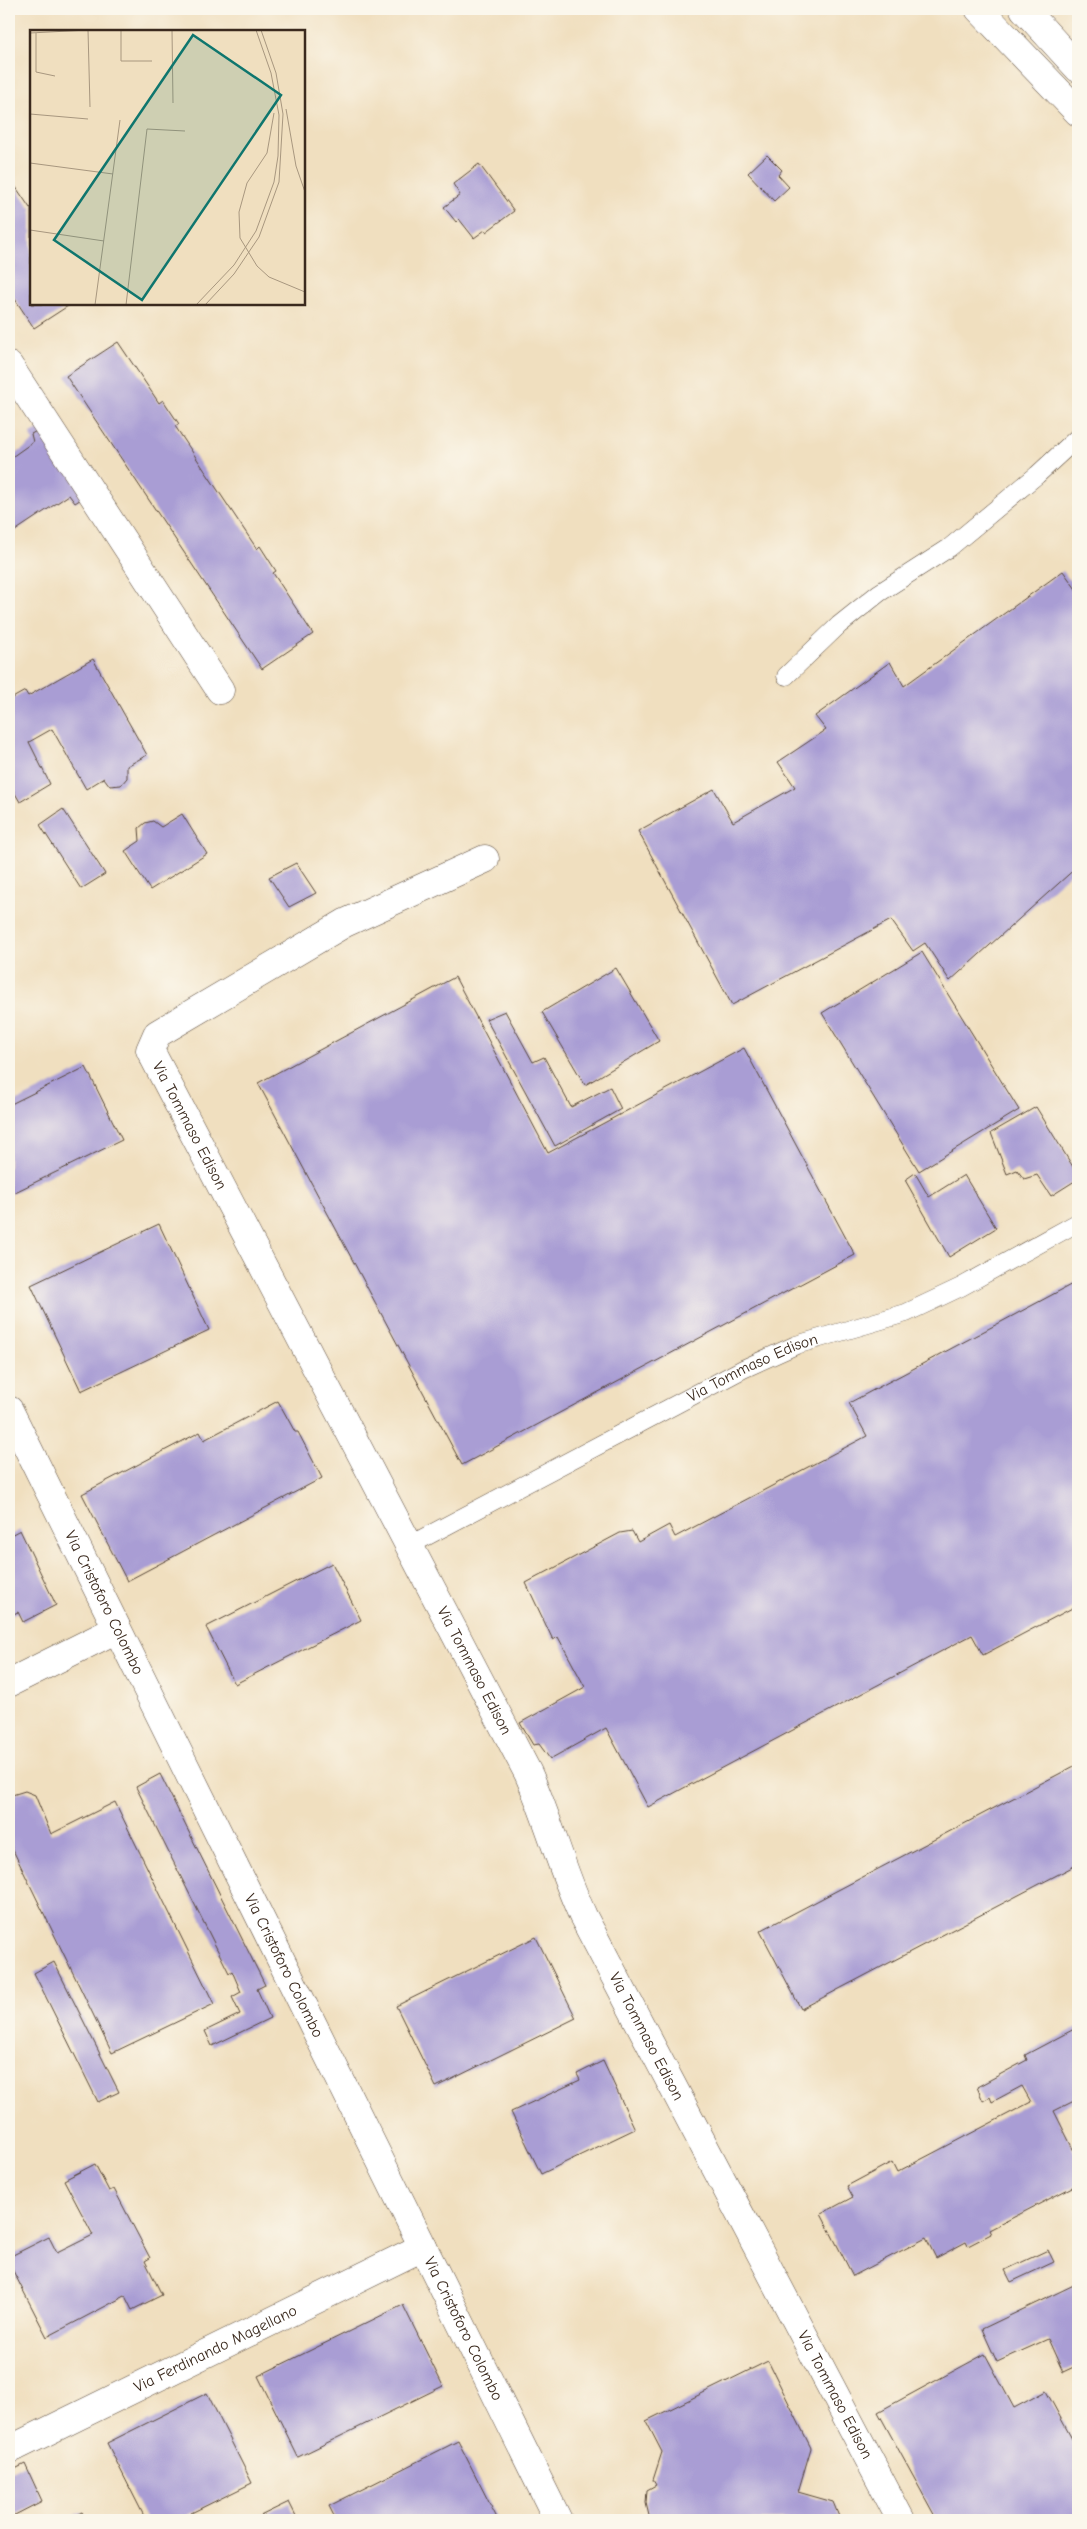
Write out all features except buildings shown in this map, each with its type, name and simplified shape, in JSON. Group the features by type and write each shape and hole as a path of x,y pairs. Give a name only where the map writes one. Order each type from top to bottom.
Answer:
{"main road":[{"path":"979,9 1078,112"},
{"path":"1024,9 1078,68"},
{"path":"9,366 220,690"},
{"name":"Via Tommaso Edison","path":"485,859 345,923 157,1034 150,1050 528,1773 540,1800 568,1885 583,1916 901,2520"},
{"name":"Via Cristoforo Colombo","path":"9,1410 558,2520"},
{"path":"9,1683 117,1629"},
{"name":"Via Ferdinando Magellano","path":"9,2450 423,2247"}],"lane":[{"path":"786,676 839,625 879,592 949,548 1037,475 1078,437"},
{"name":"Via Tommaso Edison","path":"410,1545 743,1369 796,1345 906,1313 961,1287 1077,1223"}]}
